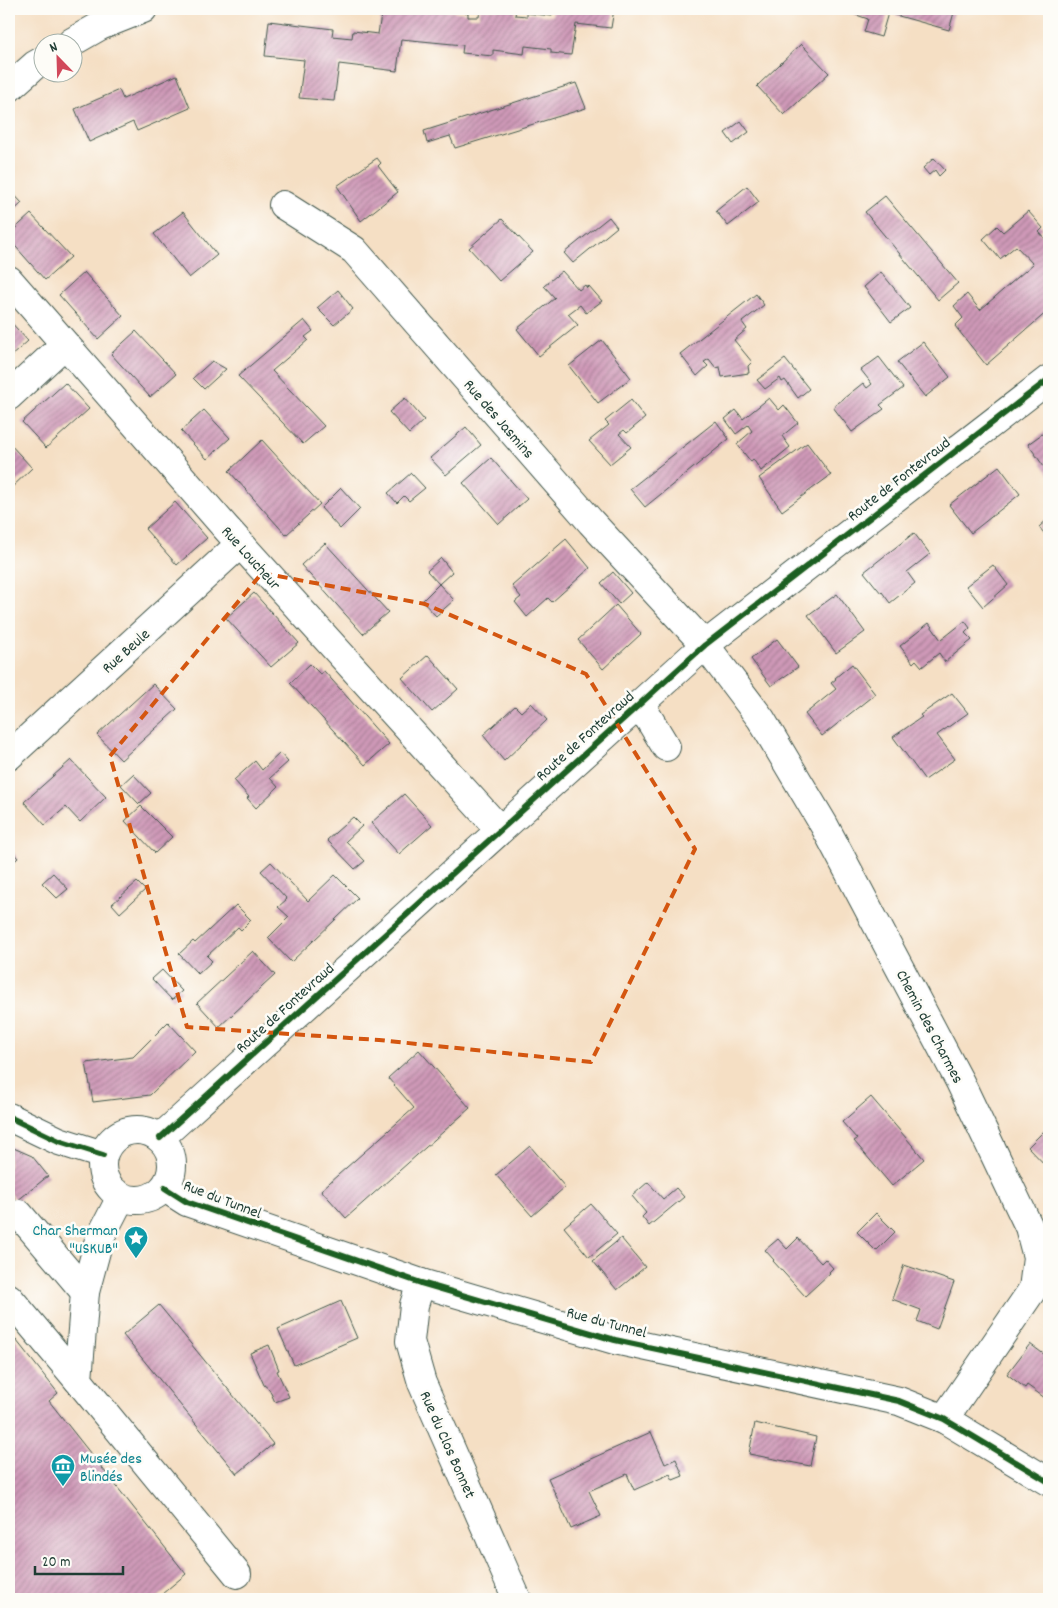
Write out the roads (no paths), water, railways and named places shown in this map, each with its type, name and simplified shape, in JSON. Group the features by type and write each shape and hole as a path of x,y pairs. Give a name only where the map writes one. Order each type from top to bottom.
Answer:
{"street":[{"path":"82,32 96,17 143,9"},
{"path":"9,88 32,68"},
{"name":"Rue des Jasmins","path":"283,205 354,250 591,522 705,645"},
{"name":"Rue Loucheur","path":"9,280 240,544 500,830"},
{"path":"9,396 64,344"},
{"name":"Route de Fontevraud","path":"160,1138 705,645 1049,379"},
{"name":"Rue Beule","path":"9,756 240,544"},
{"name":"Chemin des Charmes","path":"705,645 761,719 824,825 960,1082 1029,1227 1037,1257 1033,1289 944,1419"},
{"path":"640,704 666,747"},
{"path":"9,1117 59,1141 103,1155"},
{"path":"138,1130 150,1132 160,1138 171,1154 173,1165 165,1188 152,1198 142,1200 131,1200 121,1197 111,1189 105,1179 102,1167 103,1155 109,1145 117,1137 127,1132 138,1130"},
{"name":"Rue du Tunnel","path":"165,1188 187,1202 421,1283 615,1340 899,1401 944,1419 1046,1481"},
{"path":"78,1380 85,1292 99,1240 121,1197"},
{"path":"19,1214 85,1292"},
{"name":"Rue du Clos Bonnet","path":"421,1283 414,1305 410,1341 422,1383 517,1599"},
{"path":"9,1298 237,1574"}],"place":[{"name":"Char Sherman \"USKUB\"","path":"136,1259"},
{"name":"Musée des Blindés","path":"63,1487"}]}
